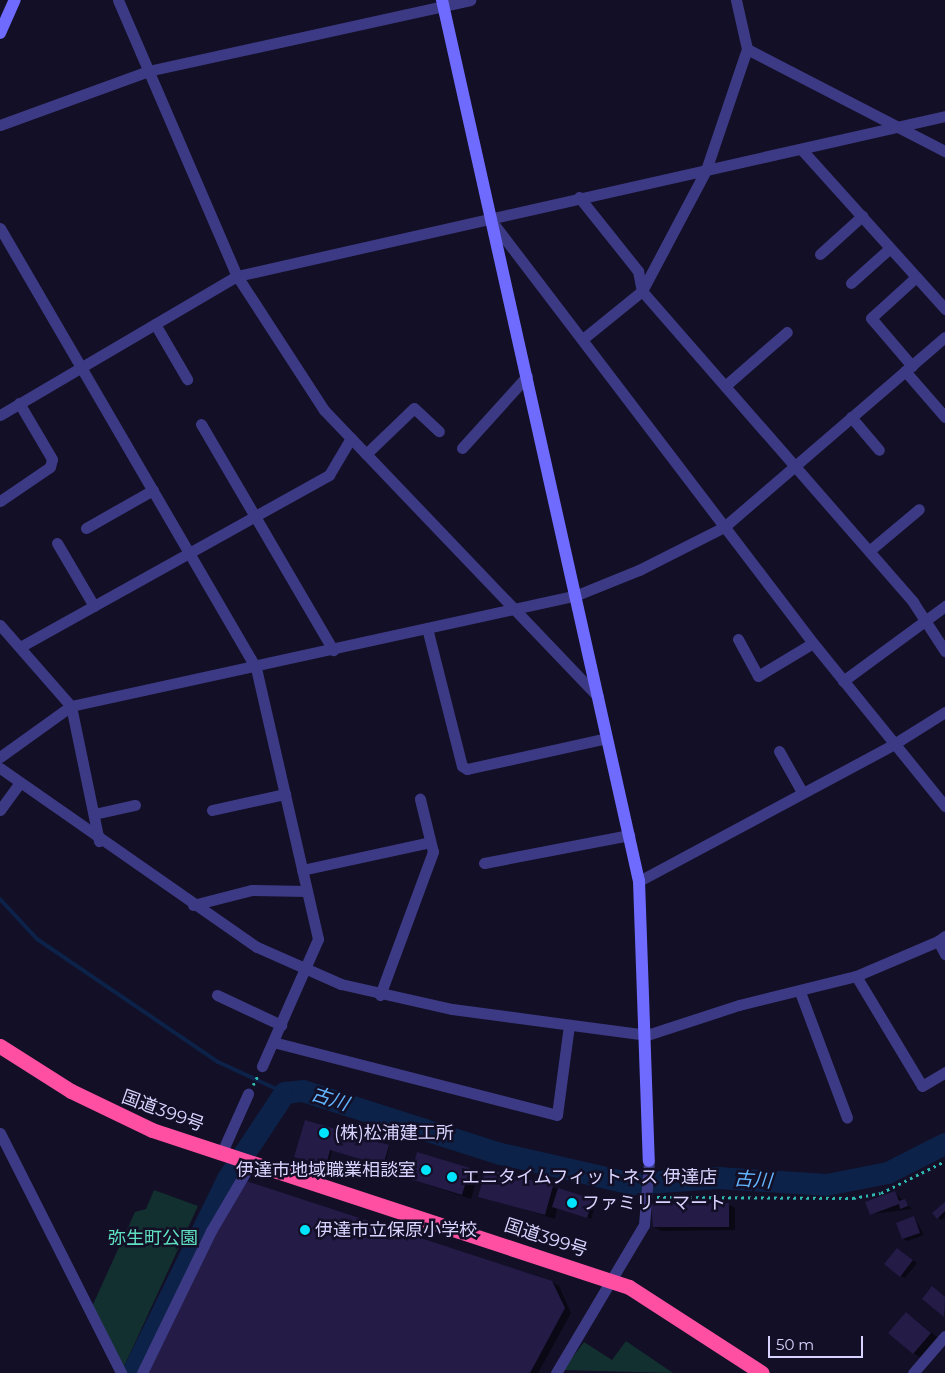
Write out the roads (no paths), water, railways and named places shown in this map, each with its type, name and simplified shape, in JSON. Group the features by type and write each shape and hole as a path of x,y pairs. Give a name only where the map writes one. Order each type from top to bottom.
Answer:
{"highway":[{"name":"国道399号","path":"0,1046 112,1113 238,1157 612,1280 661,1304 762,1373"}],"street":[{"path":"0,33 15,0"},
{"path":"118,0 237,276 324,410 512,609 598,696"},
{"path":"0,125 148,71 442,3 470,0"},
{"path":"584,338 642,291 706,170 747,49 736,0"},
{"path":"442,3 489,218 577,595 639,881 647,1035 649,1161 648,1195 644,1225 556,1373"},
{"path":"747,49 945,151"},
{"path":"0,415 237,276 580,197 802,150 945,116"},
{"path":"802,150 945,309"},
{"path":"580,197 638,271 642,291 869,551 926,621 945,651"},
{"path":"820,254 862,216"},
{"path":"489,218 584,338 813,644 945,806"},
{"path":"0,228 256,668 318,939 262,1066"},
{"path":"850,283 890,248"},
{"path":"916,277 871,318 945,417"},
{"path":"155,324 187,379"},
{"path":"725,386 787,332"},
{"path":"0,757 71,706 256,668 577,595 724,527 945,337"},
{"path":"462,448 527,376"},
{"path":"0,500 50,467 52,459 19,403"},
{"path":"366,454 414,408 439,431"},
{"path":"852,417 879,450"},
{"path":"201,424 333,650"},
{"path":"20,647 329,475 351,438"},
{"path":"86,528 153,490"},
{"path":"869,551 919,509"},
{"path":"57,543 94,606"},
{"path":"843,681 945,606"},
{"path":"0,625 71,706 99,841"},
{"path":"427,628 462,766 467,769 608,738"},
{"path":"738,639 758,676 813,644"},
{"path":"639,881 894,744 945,712"},
{"path":"779,751 802,792"},
{"path":"0,768 99,841 257,947 306,969 380,995 569,1025 647,1035 739,1005 800,992 856,976 941,938 945,954"},
{"path":"0,810 20,782"},
{"path":"212,810 285,794"},
{"path":"380,995 433,852 420,799"},
{"path":"94,814 136,805"},
{"path":"484,864 629,835"},
{"path":"302,870 430,842"},
{"path":"193,905 252,890 307,891"},
{"path":"856,976 922,1086 945,1072"},
{"path":"800,992 847,1118"},
{"path":"217,995 281,1025"},
{"path":"273,1042 557,1115 569,1025"},
{"path":"142,1373 211,1231 238,1157 248,1094"},
{"path":"0,1133 116,1371"},
{"path":"913,1373 945,1336"}],"waterway":[{"path":"0,899 37,939 218,1062 285,1093"},
{"name":"古川","path":"133,1373 228,1179 285,1093 303,1091 501,1154 633,1184 718,1178 827,1185 888,1173 945,1144"}],"place":[{"name":"(株)松浦建工所","path":"324,1133"},
{"name":"伊達市地域職業相談室","path":"426,1170"},
{"name":"エニタイムフィットネス 伊達店","path":"452,1177"},
{"name":"ファミリーマート","path":"572,1203"},
{"name":"伊達市立保原小学校","path":"305,1230"}],"park label":[{"name":"弥生町公園","path":"153,1238"}]}
